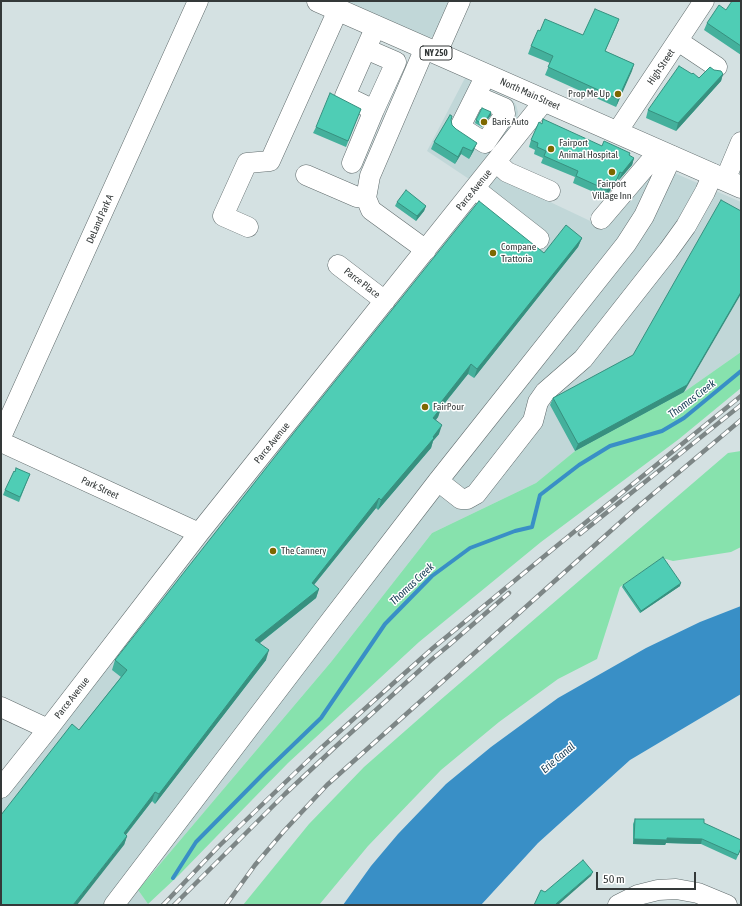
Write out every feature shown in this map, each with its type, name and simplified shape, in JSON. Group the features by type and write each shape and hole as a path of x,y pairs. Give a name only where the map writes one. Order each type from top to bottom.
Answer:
{"main road":[{"name":"North Main Street","path":"328,5 726,180"}],"street":[{"name":"DeLand Park A","path":"1,437 198,1"},
{"path":"426,250 371,210 366,198 370,176 431,50 460,1"},
{"name":"High Street","path":"617,132 704,1"},
{"path":"248,227 223,216 247,163 270,161 328,5"},
{"path":"374,110 345,96 376,26"},
{"path":"678,41 717,67"},
{"path":"352,163 396,62 366,49"},
{"path":"486,75 482,116 513,141"},
{"name":"Parce Avenue","path":"1,788 199,533 545,100"},
{"path":"438,481 462,499 467,499 476,494 533,421 538,402 546,392 583,359 668,252 686,226 705,192 726,180 741,142"},
{"path":"602,219 666,153"},
{"path":"114,905 330,620 626,244 644,216 666,153"},
{"path":"496,162 507,172 550,191"},
{"path":"306,175 357,197 366,198"},
{"path":"475,189 539,239"},
{"name":"Parce Place","path":"338,265 385,302"},
{"name":"Park Street","path":"1,442 199,533"},
{"path":"1,707 48,729"},
{"path":"618,905 638,895 658,890 676,889 698,893 727,905"}],"shaded area":[{"path":"340,1 453,1 436,35 430,38 423,37"},
{"path":"465,78 513,101 518,112 517,119 469,179 427,151"},
{"path":"656,165 741,202 741,352 684,392 575,451 536,483 432,533 331,662 138,890 148,904 147,905 1,905 1,796 493,175 603,227"}],"green space":[{"path":"741,352 741,388 679,439 541,542 419,642 288,763 179,875 148,904 138,890 331,662 432,533 536,483 575,451 684,392"},
{"path":"741,451 741,547 731,552 673,561 662,558 620,587 597,659 558,679 499,722 441,770 368,846 319,905 243,905 309,824 364,767 728,453"}],"water":[{"name":"Erie Canal","path":"741,606 741,694 630,760 538,843 481,905 343,905 371,866 398,834 446,784 491,747 558,698 646,648 700,622"}],"building":[{"path":"732,1 741,1 741,46 707,23 719,5 726,10"},
{"path":"595,9 619,19 605,51 634,64 618,99 548,67 553,56 531,46 545,19 583,35"},
{"path":"679,66 692,74 693,73 699,78 710,67 714,70 721,71 723,74 678,123 648,110"},
{"path":"330,93 361,109 348,141 316,127"},
{"path":"482,108 491,112 483,125 476,120"},
{"path":"450,115 452,116 452,125 477,143 472,151 463,147 458,157 434,142"},
{"path":"543,119 602,146 604,141 630,153 629,155 634,158 622,173 620,172 617,179 607,190 576,176 578,171 544,156 546,151 537,147 538,143 531,140 539,122 542,124"},
{"path":"406,190 426,206 417,216 397,202"},
{"path":"721,200 741,211 741,292 687,385 578,444 553,398 633,355"},
{"name":"The Cannery","path":"479,201 544,253 566,225 582,238 477,369 471,364 438,406 441,408 433,418 442,425 433,437 434,438 381,500 379,498 312,583 319,589 255,640 269,650 159,794 155,792 124,833 127,836 73,905 1,905 1,815 72,724 79,730 127,670 115,660"},
{"path":"16,468 30,474 20,497 5,490"},
{"path":"663,557 681,583 641,611 623,585"},
{"path":"635,819 704,819 704,823 741,840 741,848 738,855 702,839 634,839"},
{"path":"583,860 593,872 555,905 534,905 541,890 545,892"}],"waterway":[{"name":"Thomas Creek","path":"173,878 196,842 321,718 385,624 432,576 470,548 515,531 532,527 540,495 579,465 610,446 662,431 684,418 741,371"}],"railway":[{"path":"163,905 218,847 320,749 433,648 741,396"},
{"path":"580,534 741,405"},
{"path":"226,905 255,865 327,785 634,510 741,420"},
{"path":"174,905 285,794 333,749 431,660 509,593"}],"place":[{"name":"Prop Me Up","path":"618,94"},
{"name":"Baris Auto","path":"484,122"},
{"name":"Fairport Animal Hospital","path":"551,149"},
{"name":"Fairport Village Inn","path":"612,172"},
{"name":"Compane Trattoria","path":"493,253"},
{"name":"FairPour","path":"425,407"},
{"name":"The Cannery","path":"273,551"}]}
